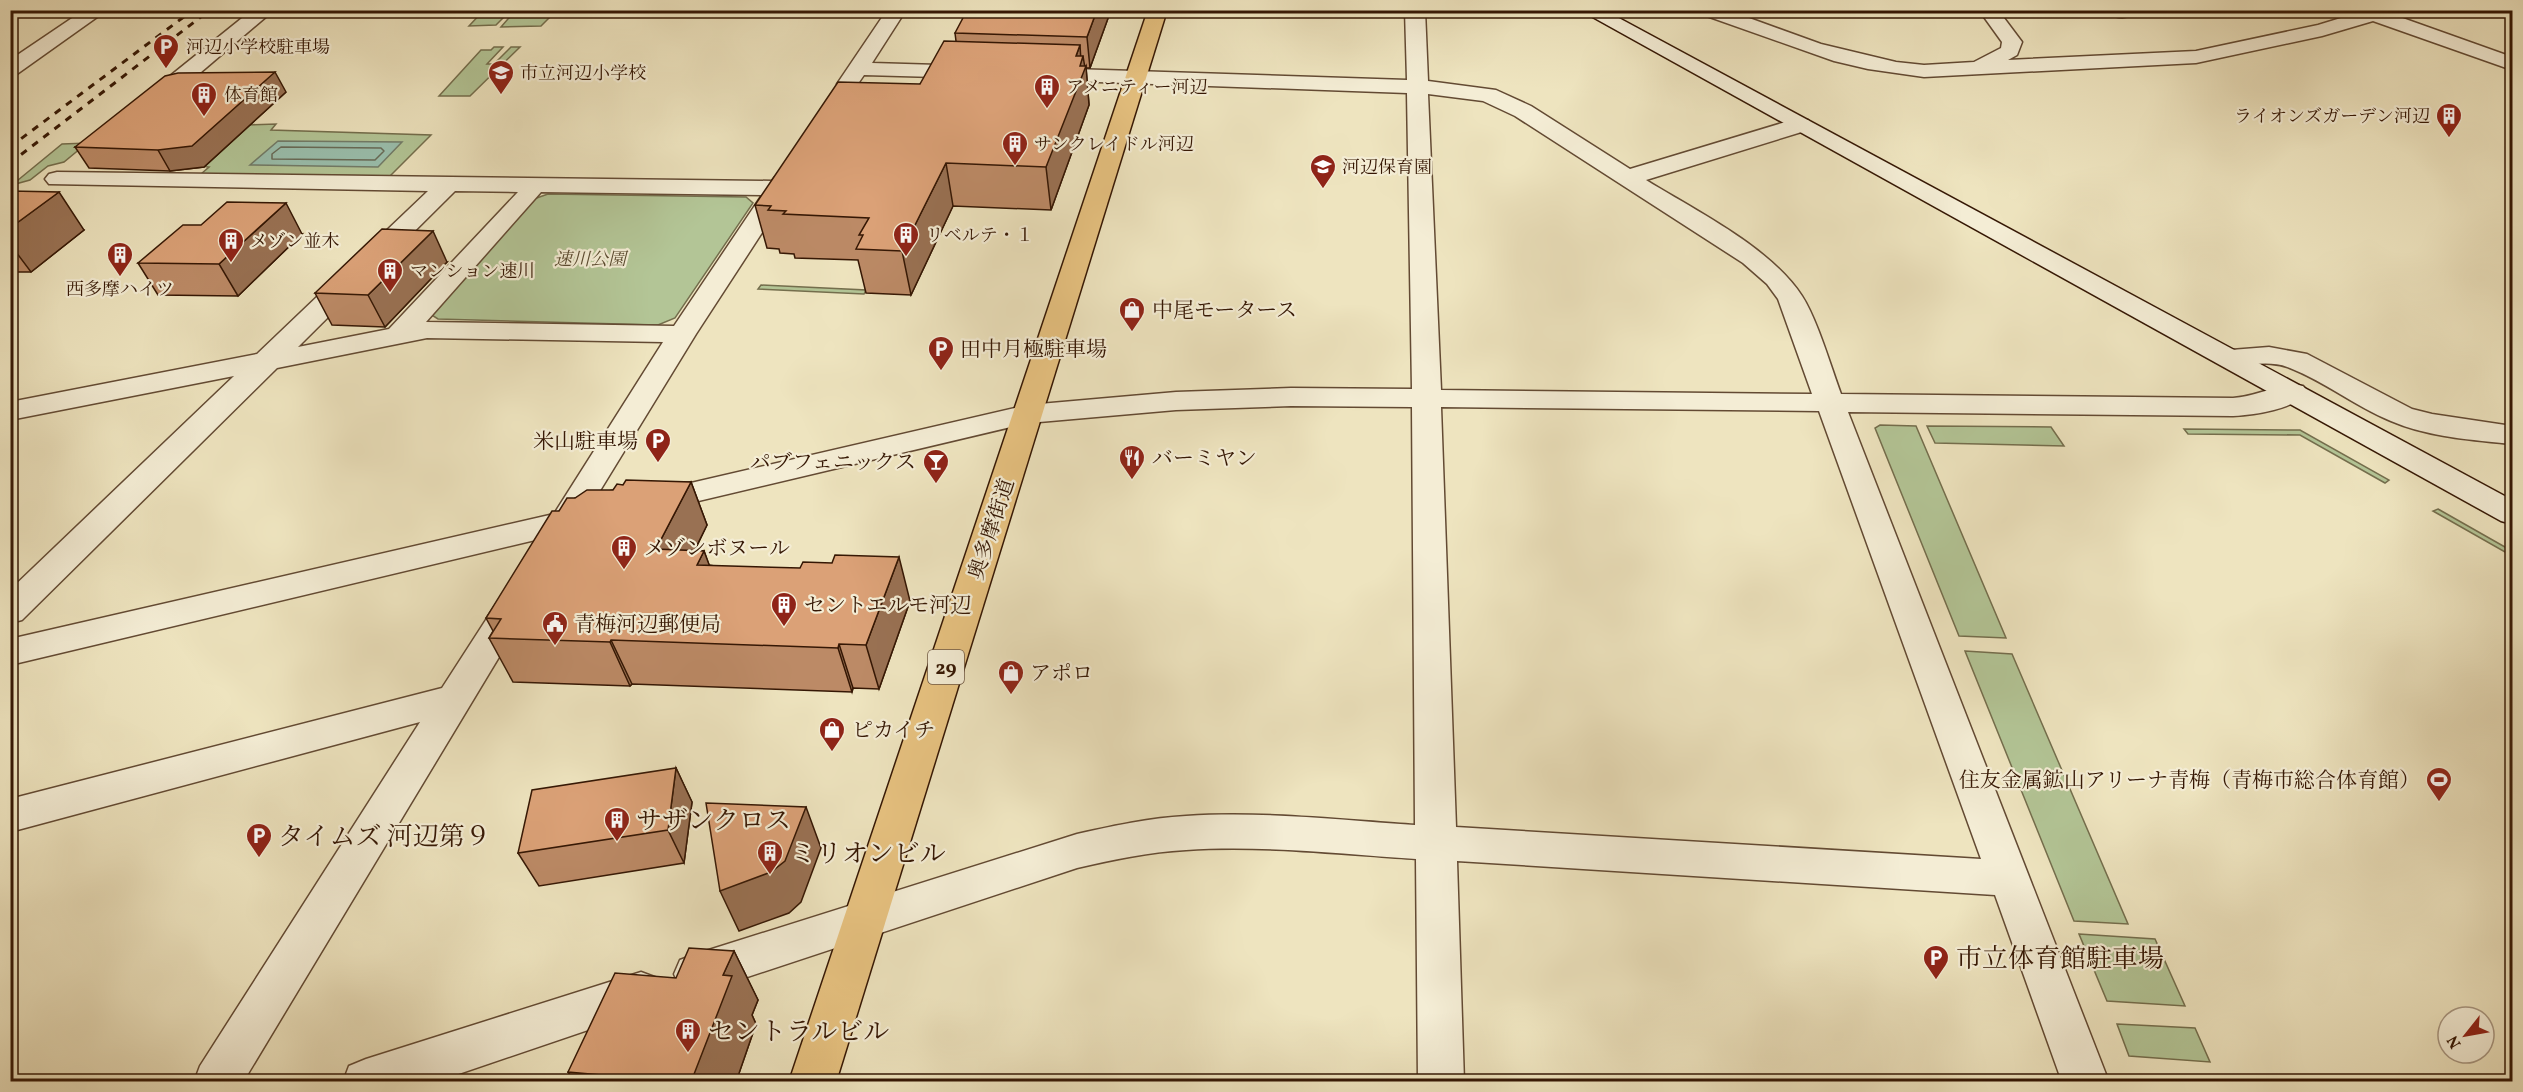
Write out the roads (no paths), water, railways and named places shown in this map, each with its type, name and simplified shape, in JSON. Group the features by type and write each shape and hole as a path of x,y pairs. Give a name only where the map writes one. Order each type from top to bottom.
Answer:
{"main road":[{"name":"奥多摩街道","path":"812,1082 1158,10"}],"street":[{"path":"10,70 20,57 98,10"},
{"path":"132,118 265,10"},
{"path":"837,101 897,10"},
{"path":"1415,10 1427,399 1441,1082"},
{"path":"1589,10 2512,513"},
{"path":"1707,10 1804,45 1871,64 1924,71 1982,66 2196,57 2322,30 2367,13 2512,64"},
{"path":"1982,66 2010,51 2012,42 1988,10"},
{"path":"858,69 991,73"},
{"path":"1024,74 1417,86 1466,90 1504,101 1752,258 1776,278 1791,299 2086,1082"},
{"path":"1627,178 1800,125"},
{"path":"217,1082 682,334 798,159"},
{"path":"79,161 51,184 449,184 779,188"},
{"path":"10,611 449,184"},
{"path":"399,335 529,194 531,185"},
{"path":"10,411 399,335 446,329 682,334"},
{"path":"2228,357 2269,355 2297,360 2402,415 2429,423 2512,435"},
{"path":"10,652 1028,414 1230,398 1830,401 2233,407 2255,406 2293,392"},
{"path":"10,816 455,699"},
{"path":"366,1082 1046,859 1150,837 1185,833 1251,832 2009,878"}],"water":[{"path":"278,141 402,142 378,167 250,165"}],"railway":[{"path":"10,147 193,10"},
{"path":"10,163 210,10"}],"place":[{"name":"河辺小学校駐車場","path":"166,70"},
{"name":"市立河辺小学校","path":"501,96"},
{"name":"アメニティー河辺","path":"1047,110"},
{"name":"体育館","path":"204,118"},
{"name":"ライオンズガーデン河辺","path":"2449,139"},
{"name":"サンクレイドル河辺","path":"1015,167"},
{"name":"河辺保育園","path":"1323,190"},
{"name":"リベルテ・１","path":"906,258"},
{"name":"メゾン並木","path":"231,264"},
{"name":"西多摩ハイツ","path":"120,278"},
{"name":"マンション速川","path":"390,294"},
{"name":"中尾モータース","path":"1132,333"},
{"name":"田中月極駐車場","path":"941,372"},
{"name":"米山駐車場","path":"658,464"},
{"name":"バーミヤン","path":"1132,481"},
{"name":"パブフェニックス","path":"936,485"},
{"name":"メゾンボヌール","path":"624,571"},
{"name":"セントエルモ河辺","path":"784,628"},
{"name":"青梅河辺郵便局","path":"555,647"},
{"name":"アポロ","path":"1011,696"},
{"name":"ピカイチ","path":"832,753"},
{"name":"住友金属鉱山アリーナ青梅（青梅市総合体育館）","path":"2439,803"},
{"name":"サザンクロス","path":"617,843"},
{"name":"タイムズ 河辺第９","path":"259,859"},
{"name":"ミリオンビル","path":"770,876"},
{"name":"市立体育館駐車場","path":"1936,981"},
{"name":"セントラルビル","path":"688,1054"}],"park label":[{"name":"速川公園","path":"590,259"}]}
